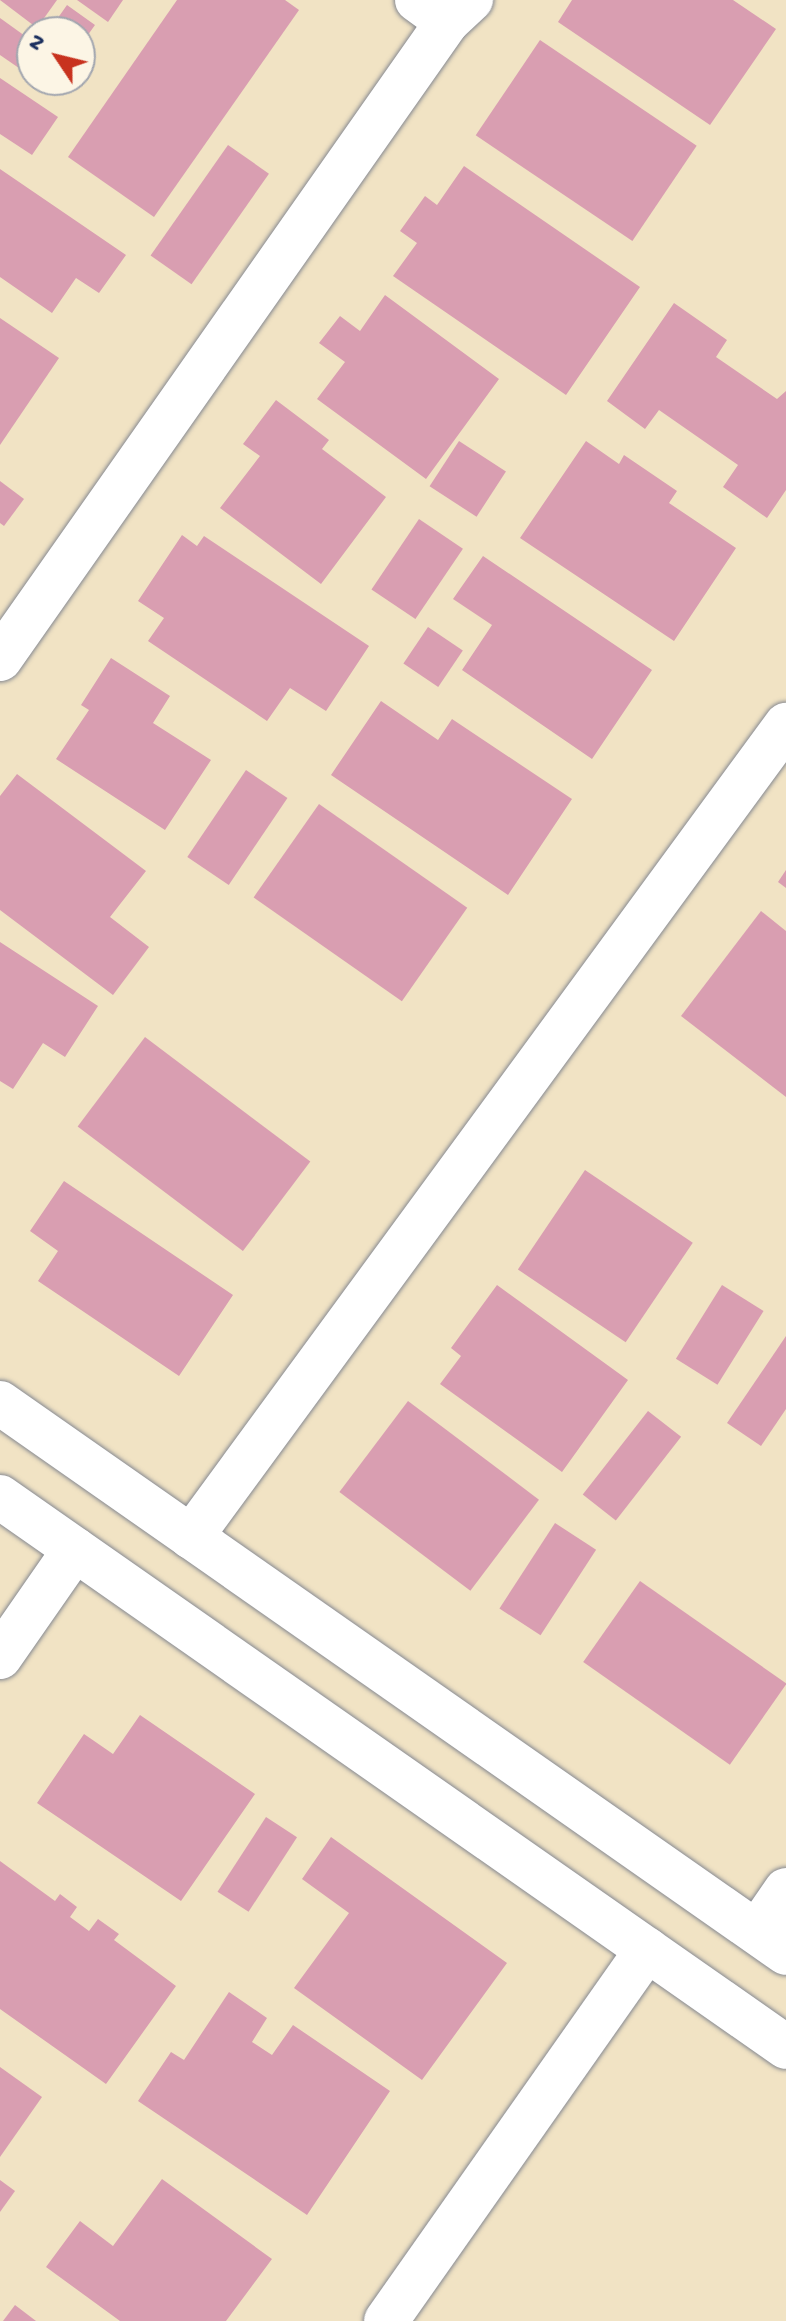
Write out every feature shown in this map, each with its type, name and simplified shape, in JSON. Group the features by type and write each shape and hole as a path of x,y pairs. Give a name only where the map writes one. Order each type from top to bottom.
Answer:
{"street":[{"path":"0,659 445,7"},
{"path":"191,1537 786,725"},
{"path":"0,1403 771,1943 786,1890"},
{"path":"0,1497 786,2047"},
{"path":"0,1657 75,1549"},
{"path":"386,2321 647,1950"}],"building":[{"path":"0,0 57,0 46,16 21,16"},
{"path":"77,0 123,0 108,22"},
{"path":"177,0 285,0 299,10 154,217 68,157"},
{"path":"572,0 733,0 776,29 710,125 558,22"},
{"path":"67,5 82,16 59,16"},
{"path":"0,18 16,30 16,66 0,55"},
{"path":"540,40 697,146 632,241 476,135"},
{"path":"0,78 16,89 16,96 27,96 58,117 32,155 0,134"},
{"path":"228,145 269,174 192,284 151,256"},
{"path":"464,166 640,287 566,395 393,276 417,243 400,231 425,196 437,205"},
{"path":"0,169 126,255 99,293 76,278 52,313 0,277"},
{"path":"385,295 499,379 426,479 317,399 345,362 319,343 340,316 360,331"},
{"path":"674,303 727,340 716,357 777,399 786,391 786,490 767,518 723,487 738,465 659,410 645,429 607,401"},
{"path":"0,318 59,358 0,445"},
{"path":"276,400 329,440 322,449 386,497 321,584 220,508 260,456 243,444"},
{"path":"459,441 506,471 477,517 430,486"},
{"path":"586,441 619,464 624,455 677,491 669,503 736,548 674,641 520,538"},
{"path":"0,481 24,499 4,526 0,523"},
{"path":"419,519 463,549 415,619 371,589"},
{"path":"182,535 197,546 204,536 369,646 326,711 290,688 267,721 148,641 164,618 138,601"},
{"path":"483,556 652,670 592,759 462,670 492,625 453,599"},
{"path":"428,627 463,650 438,687 403,663"},
{"path":"111,658 170,696 153,723 211,760 165,830 56,759 89,710 81,705"},
{"path":"381,701 438,740 452,719 572,799 508,895 331,775"},
{"path":"246,770 287,798 229,885 187,857"},
{"path":"17,774 146,871 110,917 149,947 113,995 0,910 0,796"},
{"path":"319,804 467,908 402,1001 254,897"},
{"path":"786,870 786,888 778,882"},
{"path":"761,911 786,931 786,1097 681,1016"},
{"path":"0,942 98,1006 65,1057 43,1043 13,1089 0,1081"},
{"path":"145,1037 310,1162 243,1251 78,1126"},
{"path":"585,1170 693,1243 626,1342 518,1269"},
{"path":"64,1181 233,1295 179,1376 38,1281 58,1251 30,1231"},
{"path":"497,1285 628,1380 562,1472 440,1384 461,1356 451,1348"},
{"path":"722,1285 764,1311 717,1385 676,1359"},
{"path":"786,1336 786,1409 761,1446 727,1423"},
{"path":"408,1401 539,1500 470,1591 339,1492"},
{"path":"648,1411 681,1437 616,1520 583,1495"},
{"path":"555,1523 596,1550 541,1635 499,1609"},
{"path":"640,1581 786,1683 730,1765 583,1662"},
{"path":"140,1715 255,1794 181,1901 37,1803 84,1734 113,1754"},
{"path":"266,1817 297,1837 249,1912 218,1892"},
{"path":"331,1837 507,1963 422,2080 294,1988 349,1913 302,1879"},
{"path":"0,1861 55,1901 60,1894 77,1907 70,1917 89,1931 98,1919 119,1934 114,1940 176,1986 106,2084 0,2009"},
{"path":"229,1992 267,2018 252,2042 272,2055 293,2025 390,2091 307,2215 138,2101 171,2052 184,2060"},
{"path":"0,2067 42,2097 0,2157"},
{"path":"162,2179 272,2259 226,2321 120,2321 46,2267 80,2221 113,2246"},
{"path":"0,2180 15,2191 0,2212"},
{"path":"15,2305 36,2321 3,2321"}]}
